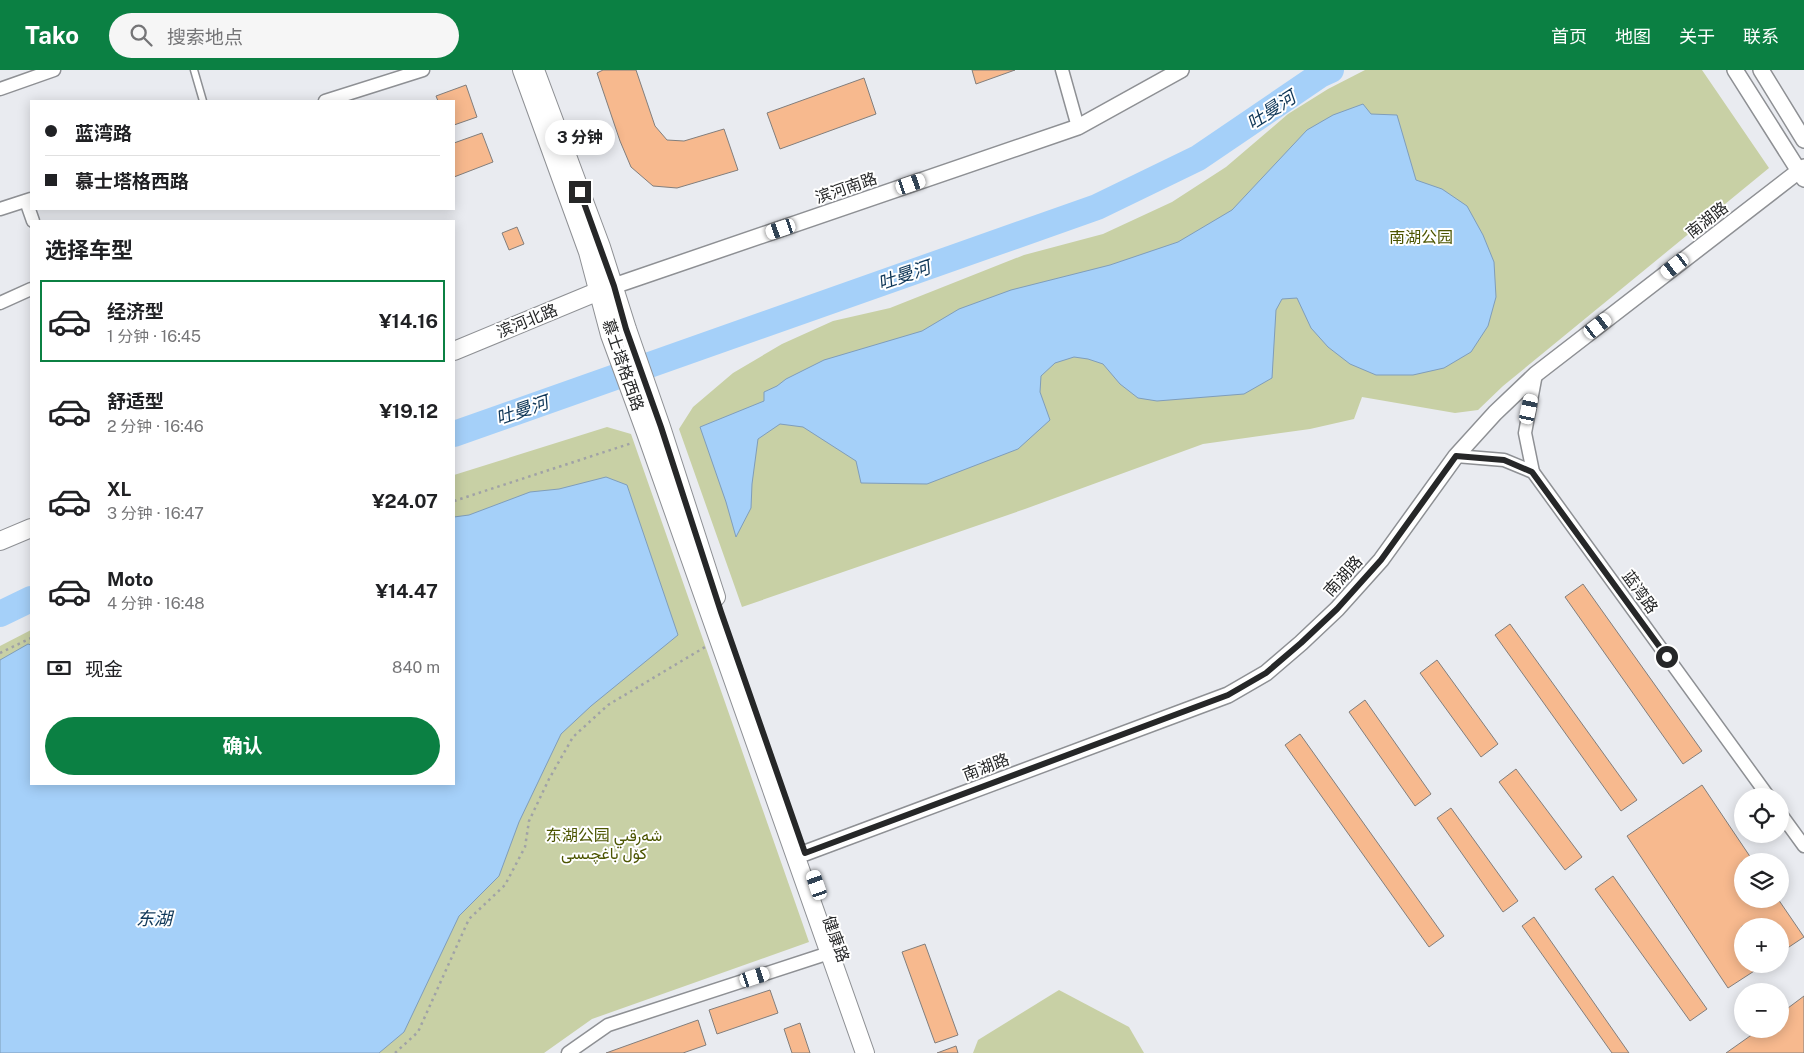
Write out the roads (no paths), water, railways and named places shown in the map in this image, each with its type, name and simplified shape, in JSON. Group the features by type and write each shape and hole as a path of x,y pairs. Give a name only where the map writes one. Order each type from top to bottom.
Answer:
{"main road":[{"name":"慕士塔格西路","path":"522,70 588,252 626,329 652,432"},
{"name":"慕士塔格西路","path":"535,70 607,288 610,335 652,432"},
{"name":"滨河北路","path":"455,351 607,288"},
{"name":"健康路","path":"652,432 719,639 865,1053"},
{"name":"健康路","path":"652,432 721,612 877,1053"},
{"path":"0,541 30,528"}],"street":[{"path":"0,89 54,70"},
{"path":"328,100 424,70"},
{"path":"1062,70 1078,128"},
{"name":"滨河南路","path":"607,288 1078,128 1181,70"},
{"path":"1735,70 1802,173"},
{"path":"1761,70 1804,140"},
{"name":"南湖路","path":"805,853 1228,695 1266,673 1337,609 1381,560 1456,456 1495,413 1536,374 1802,173"},
{"path":"0,209 29,200"},
{"path":"0,303 30,289"},
{"path":"1532,472 1525,433 1536,374"},
{"path":"1456,456 1504,460 1532,472"},
{"name":"蓝湾路","path":"1532,472 1762,788"},
{"path":"1789,825 1804,846"},
{"path":"568,1053 608,1026 829,953"}],"lane":[{"path":"194,70 203,100"}],"water":[{"path":"1363,104 1371,114 1397,115 1416,180 1442,189 1467,206 1483,235 1494,262 1496,297 1488,326 1471,352 1444,368 1413,375 1376,375 1350,364 1328,347 1311,328 1297,298 1282,299 1276,310 1272,378 1244,394 1157,401 1138,398 1120,384 1103,364 1074,357 1055,363 1041,376 1040,392 1050,420 1018,449 927,484 861,483 856,461 803,427 780,424 758,439 751,508 736,537 700,427 764,401 764,392 824,360 922,331 959,309 1011,290 1110,265 1178,242 1232,210 1307,130 1333,115"},
{"name":"东湖","path":"606,477 627,485 678,635 591,706 561,734 519,822 499,876 459,916 404,1032 379,1053 0,1053 0,660 28,644 30,645 30,785 455,785 455,517 469,515 530,492 559,489"}],"waterway":[{"name":"吐曼河","path":"455,434 1097,207 1198,158 1320,75 1331,70"},
{"name":"吐曼河","path":"0,614 30,599"}],"park label":[{"name":"南湖公园","path":"1421,237"},
{"name":"东湖公园 شەرقىي كۆل باغچىسى","path":"604,844"}]}
